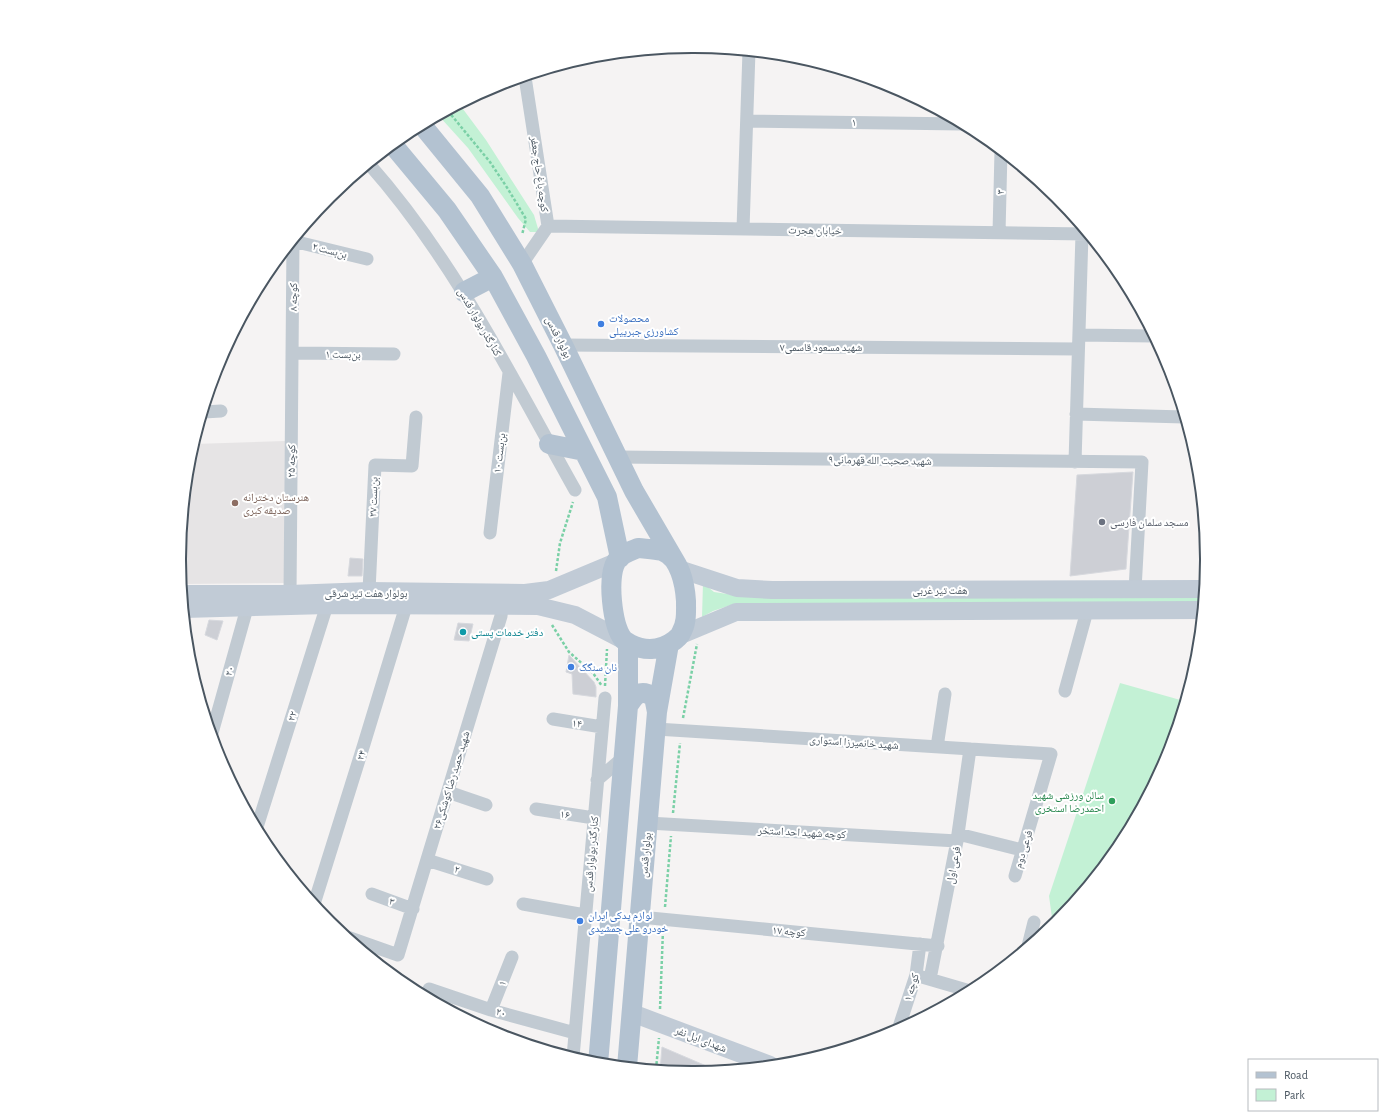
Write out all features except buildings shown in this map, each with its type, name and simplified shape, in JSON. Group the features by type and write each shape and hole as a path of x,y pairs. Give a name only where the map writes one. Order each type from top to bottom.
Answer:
{"main road":[{"name":"بولوار قدس","path":"426,130 480,196 519,261 563,345 634,491 678,566"},
{"path":"397,149 447,210 493,277 536,356 608,497 618,560 611,579 612,602 620,638 628,706 599,1057"},
{"path":"464,292 493,277"},
{"path":"549,444 584,451"},
{"path":"608,497 614,502 624,501 634,491"},
{"path":"618,560 638,548 653,549 664,552 678,566 685,588 686,619 675,640 660,649 647,649 635,646 620,638"},
{"name":"بولوار هفت تیر شرقی","path":"189,607 210,601 290,594 369,591 525,593 552,582 618,560"},
{"name":"هفت تیر غربی","path":"678,566 737,588 772,590 1198,589"},
{"name":"بولوار هفت تیر شرقی","path":"188,595 247,608 327,606 538,606 556,609 575,615 620,638"},
{"name":"هفت تیر غربی","path":"675,640 701,626 736,612 1087,612 1196,610"},
{"name":"بولوار قدس","path":"627,1062 657,720 675,640"},
{"path":"628,706 634,697 640,693 647,692 654,697 657,720"},
{"name":"شهدای ایل نفر","path":"632,1014 759,1062"}],"street":[{"path":"743,229 749,56"},
{"name":"کوچه باغ حاج جعفر","path":"519,261 548,226 526,82"},
{"name":"۱","path":"747,121 951,124"},
{"name":"۳","path":"999,233 1001,158"},
{"name":"کنارگذر بولوار قدس","path":"373,168 394,192 464,292 575,490"},
{"name":"خیابان هجرت","path":"548,226 1081,234"},
{"path":"1075,462 1078,349 1084,238"},
{"name":"بن‌بست ۲","path":"298,242 367,259"},
{"name":"کوچه ۸","path":"293,249 293,353"},
{"path":"1079,335 1147,336"},
{"name":"شهید مسعود قاسمی۷","path":"563,345 1078,349"},
{"name":"بن‌بست ۱","path":"293,353 394,354"},
{"name":"کوچه ۲۵","path":"290,594 293,353"},
{"name":"بن‌بست ۱۰","path":"490,533 509,372"},
{"path":"209,412 221,411"},
{"path":"1076,414 1179,417"},
{"name":"بن‌بست ۲۷","path":"369,591 374,465 412,466 416,417"},
{"name":"شهید صحبت الله قهرمانی۹","path":"618,457 1142,462 1135,590"},
{"name":"۲۲","path":"259,821 327,606"},
{"name":"۲۴","path":"316,897 406,606"},
{"name":"شهید حمید رضا کوشکی۲۶","path":"361,942 398,954 413,909 502,613 502,606"},
{"name":"۲۰","path":"214,725 247,608"},
{"path":"1065,691 1087,612"},
{"path":"937,747 945,694"},
{"name":"کنارگذر بولوار قدس","path":"573,1052 605,698"},
{"name":"۱۴","path":"553,719 602,726"},
{"name":"شهید خانمیرزا استواری","path":"657,720 681,731 1051,754"},
{"name":"فرعی اول","path":"930,979 938,946 957,838 970,749"},
{"name":"فرعی دوم","path":"1015,876 1051,754"},
{"path":"597,780 624,757"},
{"path":"448,792 486,806"},
{"name":"۱۶","path":"536,809 594,818"},
{"name":"کوچه شهید احد استخر","path":"648,823 957,838 1022,850"},
{"name":"۲","path":"427,860 487,879"},
{"name":"۳","path":"372,894 413,909"},
{"path":"523,904 585,915"},
{"name":"کوچه ۱۷","path":"640,917 938,946"},
{"path":"1030,937 1034,922"},
{"name":"کوچه ۱","path":"901,1021 916,975 920,944"},
{"name":"۱","path":"491,1010 512,957"},
{"path":"916,975 962,988"},
{"name":"۲۰","path":"429,989 491,1010 575,1033"}],"path":[{"path":"451,115 490,162 508,188 526,219 519,261"},
{"path":"552,582 558,562 560,544 575,496 575,490"},
{"path":"656,1065 660,1024 664,919 681,731 701,626"},
{"path":"605,698 620,638"}],"shaded area":[{"name":"هنرستان دخترانه صدیقه کبری","path":"285,441 284,583 187,584 186,560 188,526 191,493 200,444"}],"green space":[{"path":"463,109 486,140 534,215 539,232 530,232 518,218 468,148 442,120"},
{"path":"703,583 714,592 747,597 1198,596 1197,604 737,603 713,611 702,617"},
{"name":"سالن ورزشی شهید احمدرضا استخری","path":"1120,683 1179,700 1173,722 1147,784 1132,813 1114,841 1095,868 1052,917 1049,896"}],"place":[{"name":"محصولات کشاورزی جبرییلی","path":"601,324"},
{"name":"هنرستان دخترانه صدیقه کبری","path":"235,503"},
{"name":"مسجد سلمان فارسی","path":"1102,522"},
{"name":"دفتر خدمات پستی","path":"463,632"},
{"name":"نان سنگک","path":"571,667"},
{"name":"سالن ورزشی شهید احمدرضا استخری","path":"1112,801"},
{"name":"لوازم یدکی ایران خودرو علی جمشیدی","path":"580,921"}]}
